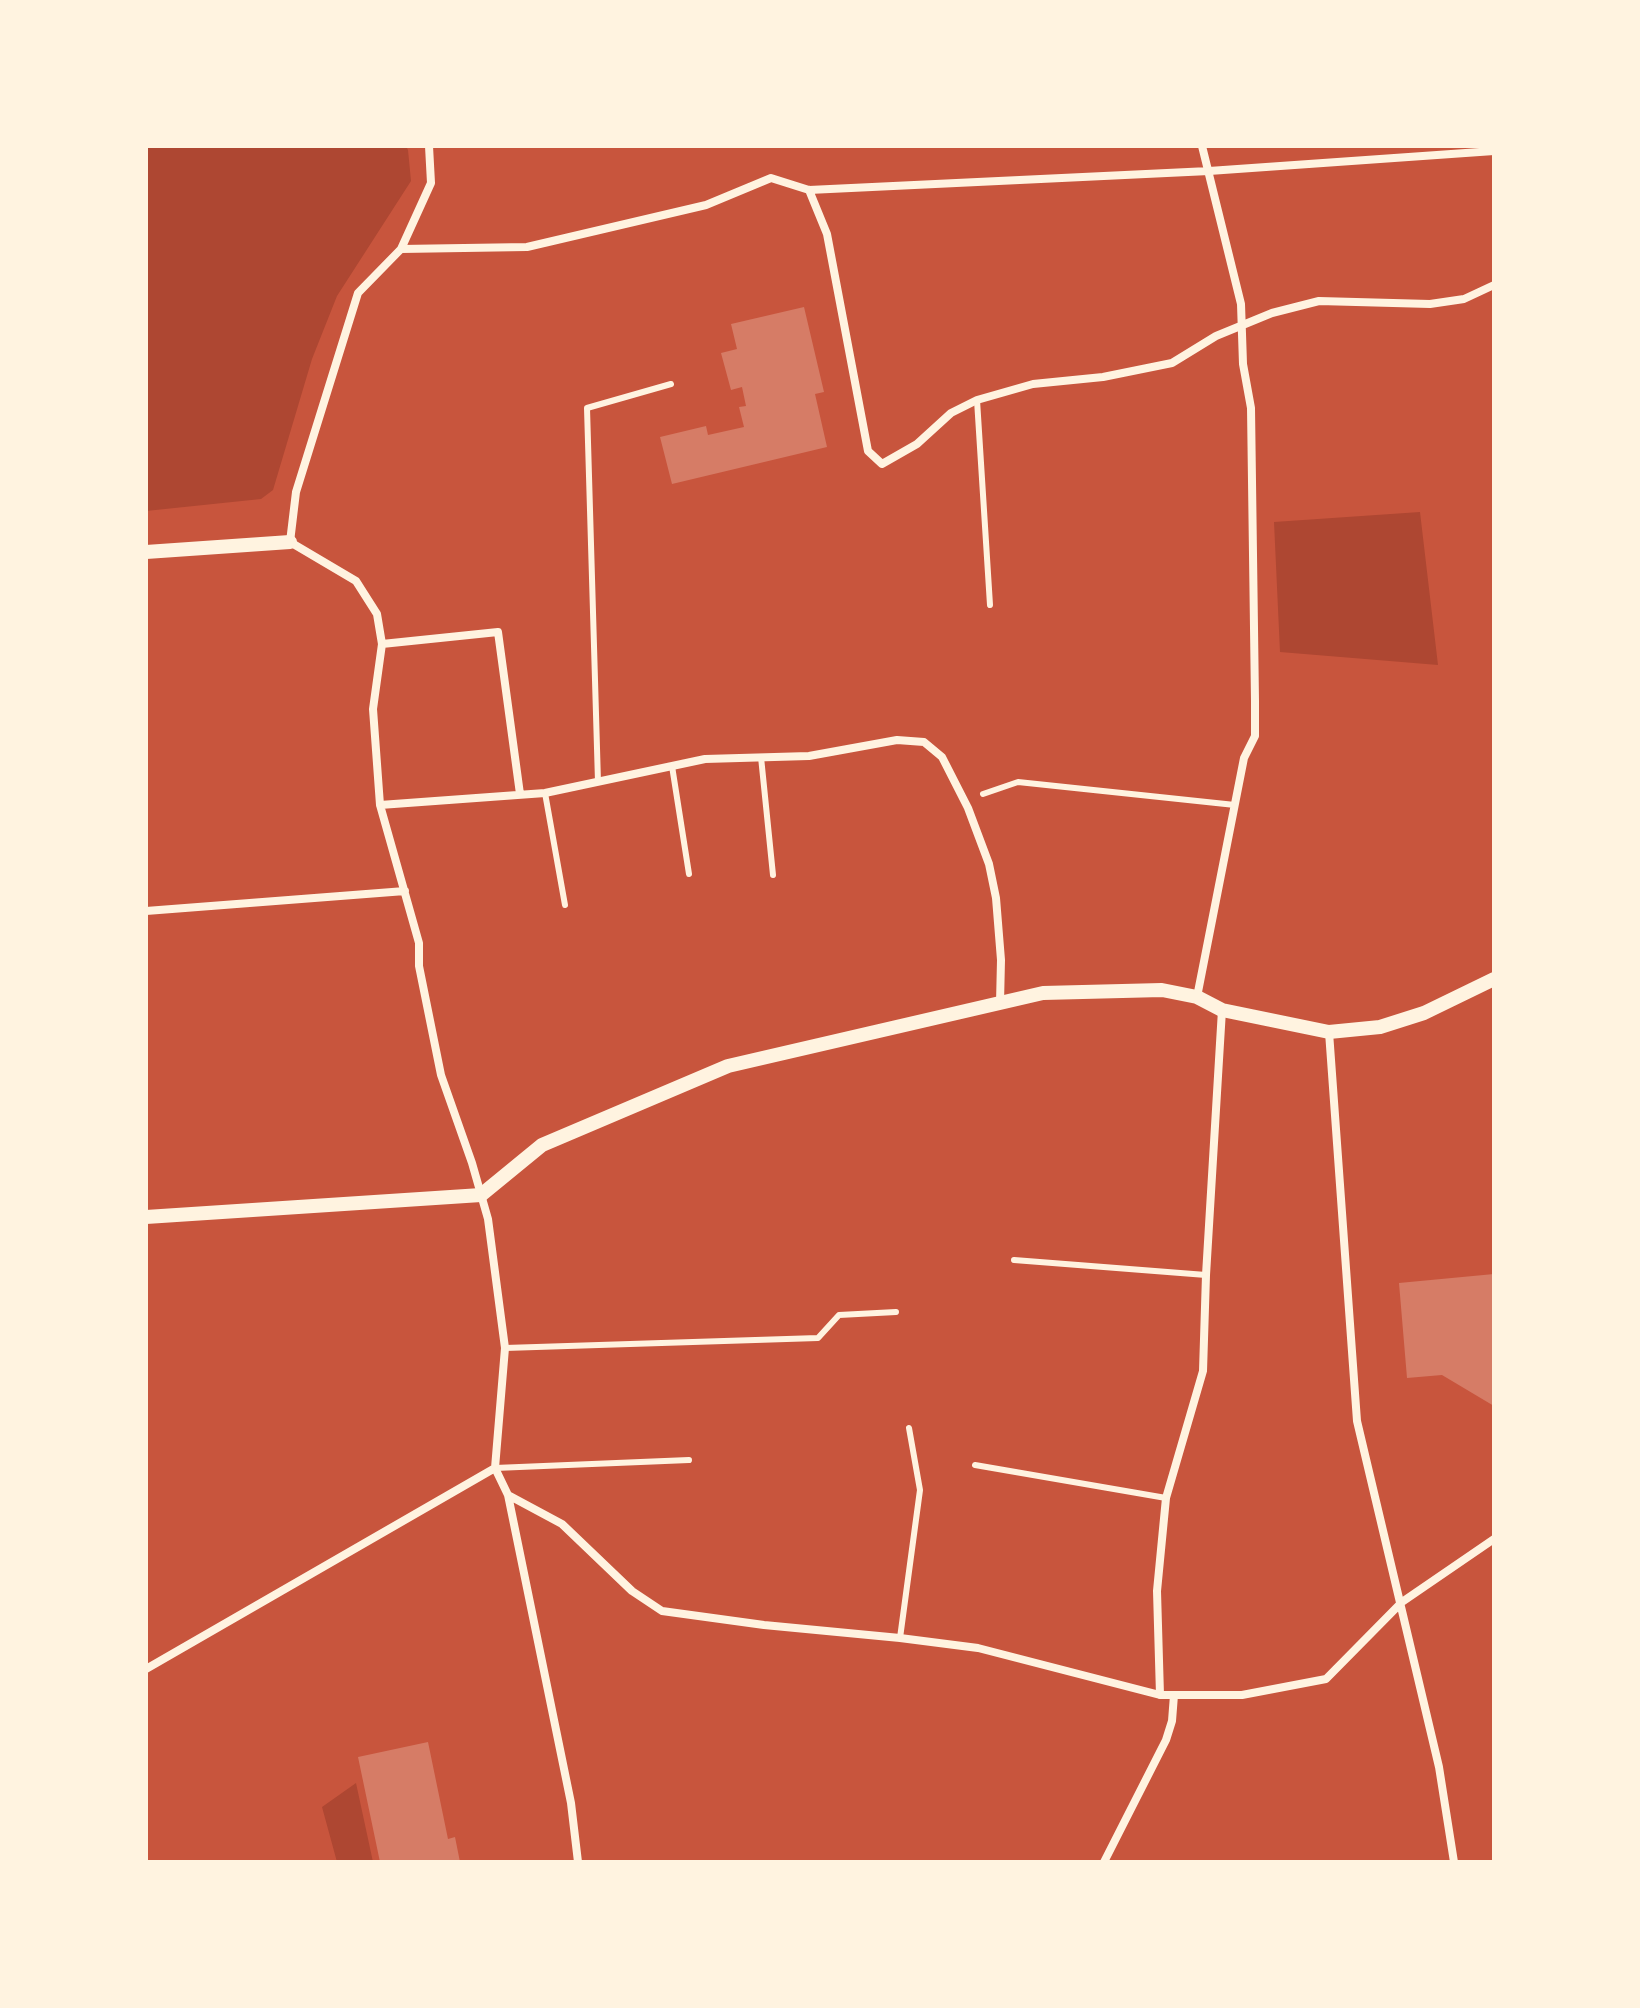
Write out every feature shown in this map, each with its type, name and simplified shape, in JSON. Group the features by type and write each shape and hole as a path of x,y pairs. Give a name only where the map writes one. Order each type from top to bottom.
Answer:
{"street":[{"path":"290,542 296,492 358,293 401,249 431,183 429,146"},
{"path":"1197,997 1244,758 1255,736 1251,408 1243,364 1241,304 1202,146"},
{"path":"401,249 527,247 706,205 771,178 809,190 1209,171 1494,151"},
{"path":"809,190 827,234 868,451 882,464 917,444 951,413 977,400 1033,384 1103,377 1172,363 1216,336 1272,313 1319,301 1430,304 1464,299 1494,285"},
{"path":"146,552 290,542 356,581 377,614 382,644 373,709 380,805 419,943 419,966 441,1075 488,1219 505,1348 495,1468 508,1495 571,1803 578,1862"},
{"path":"382,644 498,632 520,794"},
{"path":"380,805 545,793 705,759 809,756 897,740 924,742 942,757 968,808 989,864 1000,945 1000,1003"},
{"path":"146,911 405,891"},
{"path":"146,1217 481,1195 542,1145 728,1066 1043,993 1162,990 1197,997 1222,1010 1329,1032 1380,1027 1424,1013 1494,979"},
{"path":"1160,1695 1157,1591 1166,1498 1203,1371 1222,1010"},
{"path":"1329,1032 1357,1421 1439,1767 1454,1862"},
{"path":"146,1669 495,1468"},
{"path":"508,1495 562,1524 632,1591 662,1611 978,1648 1160,1695 1242,1695 1326,1679 1402,1602 1494,1539"},
{"path":"1104,1862 1166,1740 1172,1721 1174,1695"}],"lane":[{"path":"598,782 587,408 671,384"},
{"path":"977,400 990,605"},
{"path":"761,757 773,875"},
{"path":"672,766 689,874"},
{"path":"983,794 1018,782 1235,805"},
{"path":"545,793 565,905"},
{"path":"1014,1260 1206,1275"},
{"path":"505,1348 818,1338 839,1315 896,1312"},
{"path":"900,1638 920,1490 909,1428"},
{"path":"495,1468 689,1460"},
{"path":"975,1465 1166,1498"}],"shaded area":[{"path":"146,146 406,146 408,150 411,181 337,296 312,359 273,490 261,499 146,511"},
{"path":"1420,512 1438,665 1280,652 1274,522"},
{"path":"356,1783 373,1862 337,1862 322,1807"}],"building":[{"path":"804,307 824,392 815,394 827,447 672,484 660,437 706,426 708,435 744,427 739,407 746,406 742,387 731,390 721,353 737,349 731,324"},
{"path":"1494,1274 1494,1406 1442,1375 1407,1378 1399,1283"},
{"path":"428,1742 448,1839 455,1837 460,1862 380,1862 358,1757"}]}
